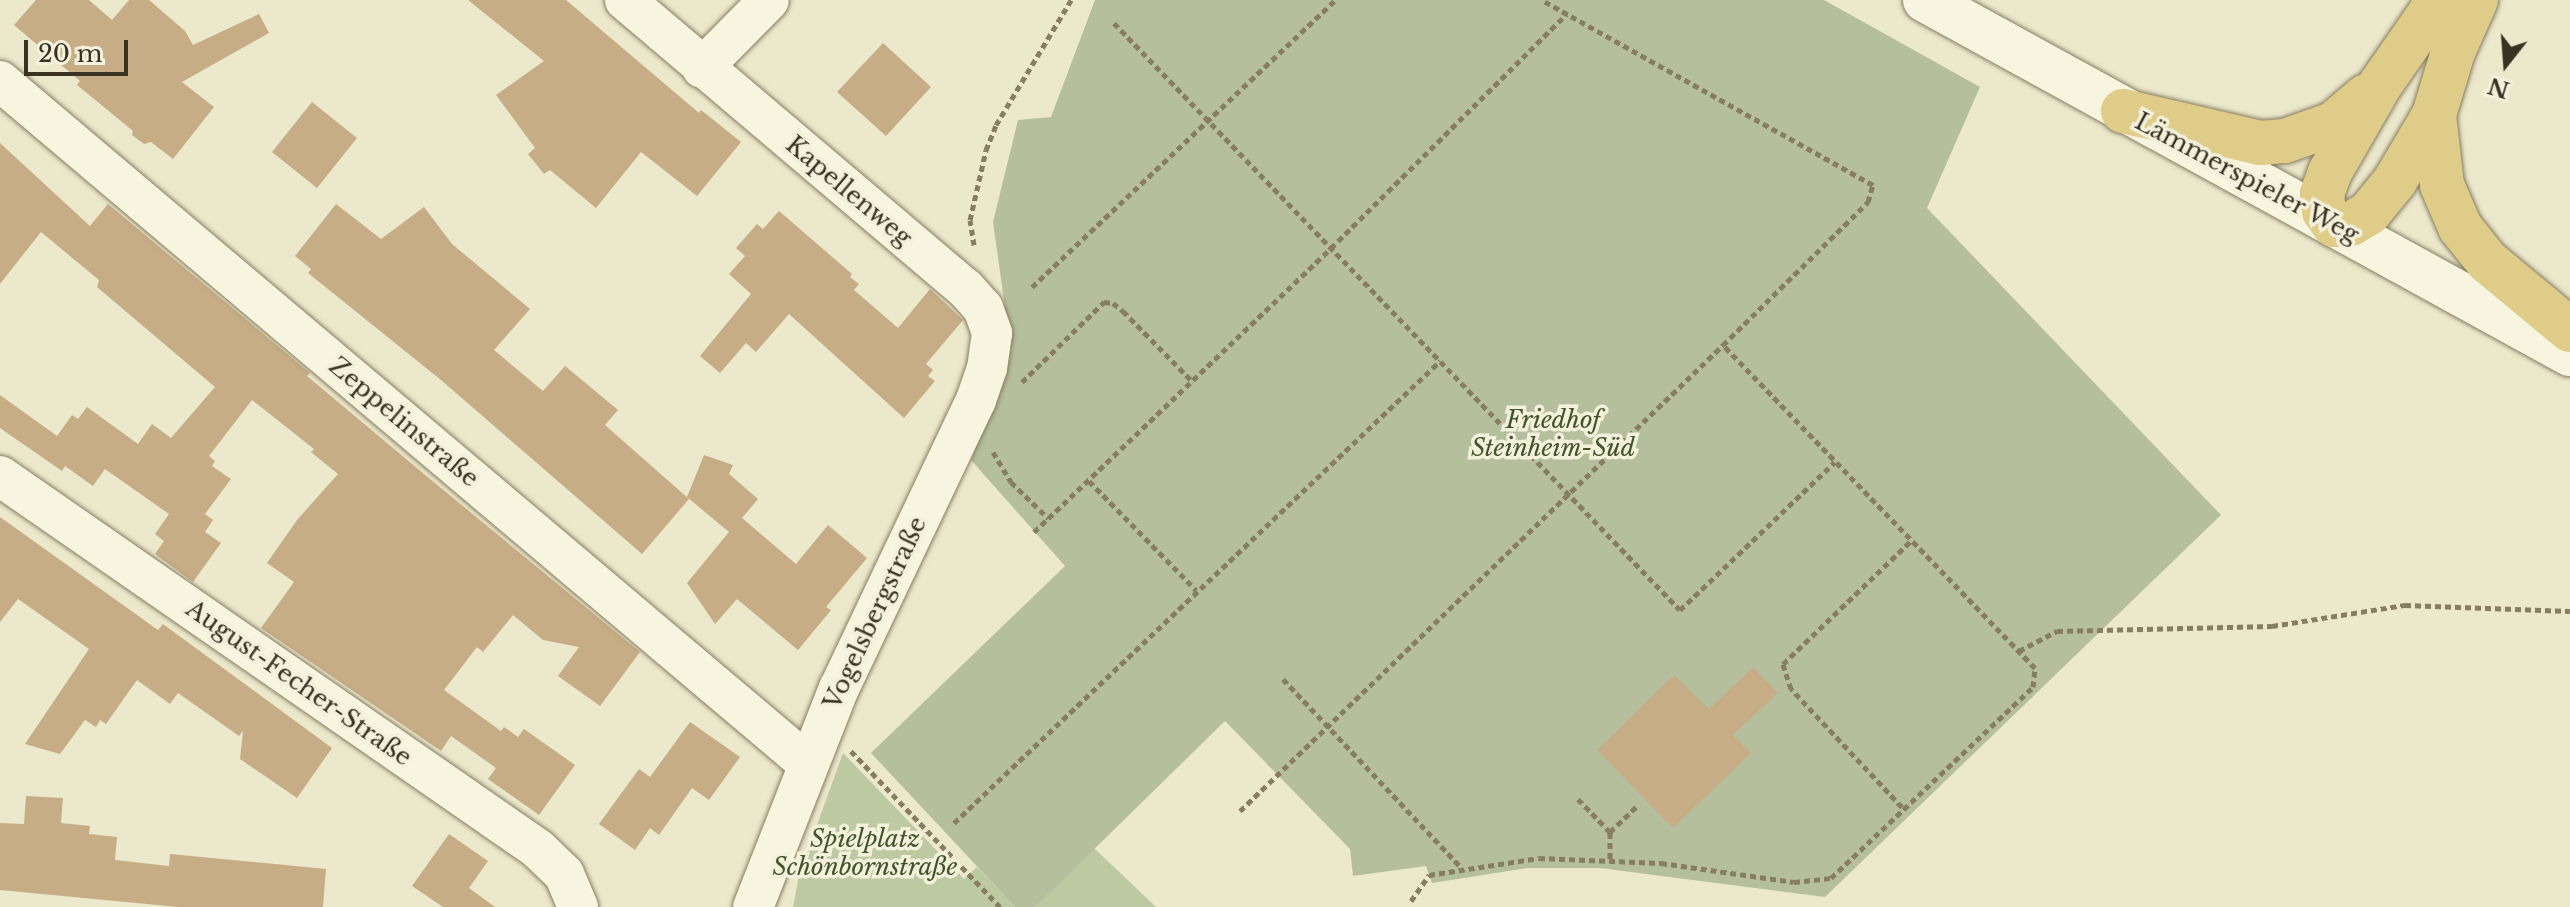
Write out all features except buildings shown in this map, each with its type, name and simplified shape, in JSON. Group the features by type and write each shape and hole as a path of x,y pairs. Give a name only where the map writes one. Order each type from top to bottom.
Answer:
{"highway":[{"path":"2439,0 2380,85 2330,172 2322,194 2324,211 2334,225 2351,224 2369,213 2395,181 2434,115 2453,52 2476,0"},
{"path":"2123,111 2260,143 2285,141 2333,124 2380,85"},
{"path":"2434,115 2442,185 2460,227 2487,261 2570,330"}],"street":[{"name":"Kapellenweg","path":"625,0 965,288 990,320"},
{"path":"702,68 769,0"},
{"name":"Lämmerspieler Weg","path":"1925,0 2570,354"},
{"name":"Zeppelinstraße","path":"0,81 807,763"},
{"name":"Vogelsbergstraße","path":"753,907 824,723 976,400 991,348 990,320"},
{"name":"August-Fecher-Straße","path":"0,476 538,849 564,874 578,907"}],"path":[{"path":"974,248 970,220 986,150 996,125 1071,0"},
{"path":"1032,287 1336,0"},
{"path":"1240,811 1868,202 1873,185 1542,0"},
{"path":"1034,532 1331,248 1567,14"},
{"path":"1114,23 1680,610 1835,462"},
{"path":"1015,389 1104,302 1113,303 1123,311 1193,382"},
{"path":"1411,901 1429,875 1539,858 1610,859 1815,882 1843,870 1902,807 2033,687 2035,668 1723,345"},
{"path":"954,823 1440,361"},
{"path":"994,440 993,450 999,465 1048,518"},
{"path":"1089,481 1196,590"},
{"path":"1902,807 1791,689 1783,664 1912,540"},
{"path":"2019,651 2057,631 2164,632 2272,626 2405,605 2570,611"},
{"path":"1283,679 1461,868"},
{"path":"824,723 1000,907"},
{"path":"1578,799 1610,832 1610,859"},
{"path":"1610,832 1639,804"}],"green space":[{"name":"Friedhof Steinheim-Süd","path":"1095,0 1824,0 1980,87 1927,208 2221,515 1825,897 1600,868 1527,868 1432,883 1426,866 1353,876 1350,849 1225,721 1035,907 1015,907 871,753 1065,566 971,460 1011,350 993,222 1018,120 1051,117"},
{"name":"Spielplatz Schönbornstraße","path":"843,753 964,879 977,867 1015,907 793,907 799,875"},
{"path":"1093,847 1156,907 1035,907"}]}
